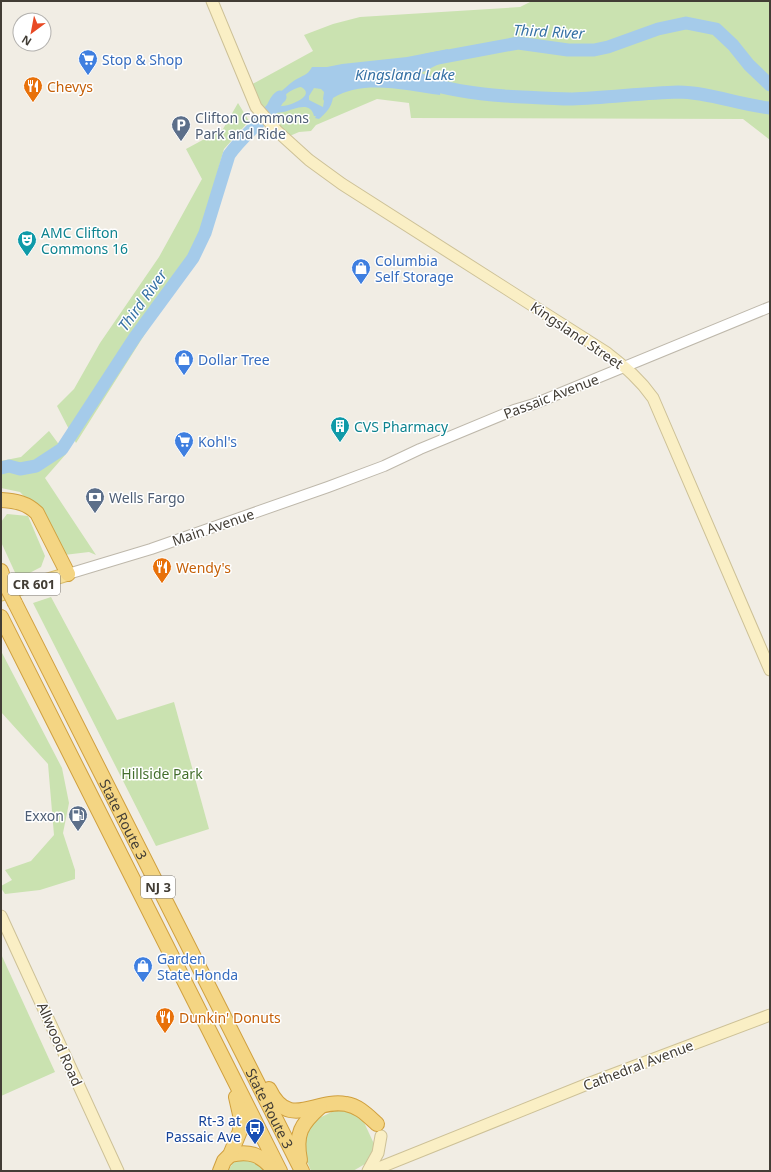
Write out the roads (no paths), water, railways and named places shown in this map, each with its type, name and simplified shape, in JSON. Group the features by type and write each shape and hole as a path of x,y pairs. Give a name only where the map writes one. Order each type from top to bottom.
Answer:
{"highway":[{"path":"1,500 21,502 31,507 37,514 68,574"},
{"path":"1,511 14,505 31,507"},
{"name":"State Route 3","path":"2,581 15,603 303,1171"},
{"name":"State Route 3","path":"1,617 280,1171"},
{"path":"217,1003 248,1050 272,1096 279,1105 296,1111 337,1103 352,1105 362,1111 379,1130"},
{"path":"220,1171 224,1161 230,1155 238,1136 241,1119 229,1070"},
{"path":"303,1171 299,1152 299,1134 308,1118 320,1106"},
{"path":"230,1155 243,1152 253,1154 263,1159 274,1171"}],"main road":[{"name":"Kingsland Street","path":"212,1 254,102 263,116 309,160 325,172 608,353 635,375 653,398 767,655 770,670"},
{"name":"Main Avenue","path":"2,581 68,574"},
{"name":"Allwood Road","path":"1,916 118,1171"},
{"name":"Cathedral Avenue","path":"370,1171 590,1083 770,1015"},
{"path":"370,1171 378,1153 379,1130"}],"street":[{"name":"Passaic Avenue","path":"420,449 770,307"},
{"name":"Main Avenue","path":"68,574 151,549 328,487 384,466 420,449"}],"water":[{"name":"Kingsland Lake","path":"448,49 441,63 421,73 442,81 440,95 399,89 358,89 345,92 333,98 328,110 319,119 315,118 316,116 314,116 309,108 305,107 273,114 268,108 277,95 293,82 307,74 312,67 327,67 407,57","holes":["301,87 305,90 306,94 299,101 278,106 280,100 286,94","314,88 321,89 324,92 323,107 309,100 309,96"]}],"waterway":[{"name":"Third River","path":"427,60 518,43 568,50 594,50 608,47 658,29 686,23 716,29 733,45 749,65 770,85"},
{"name":"Third River","path":"425,82 445,88 475,93 555,99 678,92 713,96 770,108"},
{"name":"Third River","path":"1,468 9,466 20,469 36,466 62,449 135,337 193,258 205,233 229,155 244,137 271,110 280,97"}],"place":[{"name":"Stop & Shop","path":"88,76"},
{"name":"Chevys","path":"33,103"},
{"name":"Clifton Commons Park and Ride","path":"181,142"},
{"name":"AMC Clifton Commons 16","path":"27,257"},
{"name":"Columbia Self Storage","path":"361,285"},
{"name":"Dollar Tree","path":"184,376"},
{"name":"CVS Pharmacy","path":"340,443"},
{"name":"Kohl's","path":"184,458"},
{"name":"Wells Fargo","path":"95,514"},
{"name":"Wendy's","path":"162,584"},
{"name":"Exxon","path":"78,832"},
{"name":"Garden State Honda","path":"143,983"},
{"name":"Dunkin' Donuts","path":"165,1034"},
{"name":"Rt-3 at Passaic Ave","path":"255,1145"}],"park label":[{"name":"Hillside Park","path":"162,773"}]}
